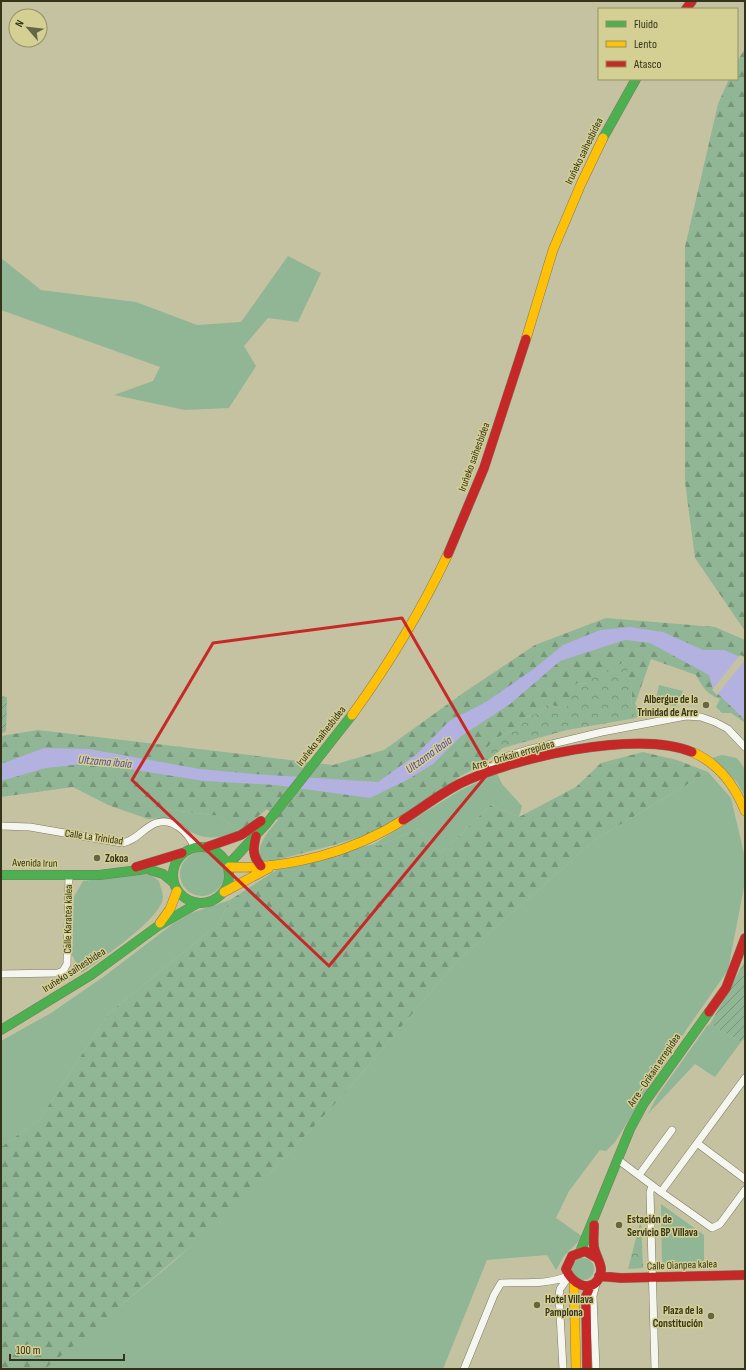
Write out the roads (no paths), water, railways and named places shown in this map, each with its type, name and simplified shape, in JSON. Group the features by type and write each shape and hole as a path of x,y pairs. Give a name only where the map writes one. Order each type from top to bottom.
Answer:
{"main road":[{"name":"Iruñeko saihesbidea","path":"228,866 267,823 274,812 338,736 376,681 438,575 477,488 509,396 552,252 584,174 635,80"},
{"name":"Arre - Orikain errepidea","path":"228,866 248,869 276,864 312,857 369,840 400,824 459,784 478,776 579,749 623,744 671,745 688,750 700,756 719,770 735,789 745,811"},
{"name":"Iruñeko saihesbidea","path":"207,847 241,835 274,812"},
{"path":"256,836 252,851 255,860 261,866"},
{"path":"69,876 99,875 130,869 155,870 163,874 186,899 198,903 213,901 224,892 230,878 228,866 220,853 207,847 194,847 182,853 146,862 130,869"},
{"path":"175,887 173,872 176,862 182,853"},
{"name":"Arre - Orikain errepidea","path":"224,892 276,864"},
{"name":"Avenida Irun","path":"1,875 69,876"},
{"name":"Iruñeko saihesbidea","path":"158,926 170,909 175,887"},
{"name":"Iruñeko saihesbidea","path":"1,1030 91,975 158,926 198,903"},
{"name":"Arre - Orikain errepidea","path":"580,1252 594,1221 630,1129 644,1103 726,988 745,938"},
{"path":"587,1369 586,1296 601,1271 595,1251 594,1221"},
{"path":"576,1369 570,1279 566,1269 567,1262 572,1256 580,1252 590,1252 609,1273 621,1278"},
{"name":"Calle Oianpea kalea","path":"596,1280 745,1274"},
{"path":"570,1279 584,1287 596,1280"}],"street":[{"path":"478,776 505,757 527,750 573,738 671,718 701,717 728,729 745,747"},
{"name":"Calle La Trinidad","path":"1,826 30,827 122,843 129,842 157,823 169,822 180,827 191,837 194,847"},
{"name":"Calle Karatea kalea","path":"1,974 58,973 63,970 67,964 69,876"},
{"path":"661,1192 745,1078"},
{"path":"639,1175 672,1130"},
{"path":"697,1143 745,1179"},
{"path":"617,1159 652,1186 709,1226 717,1227 745,1190"},
{"path":"652,1186 650,1192 655,1369"},
{"path":"464,1369 494,1295 501,1283 570,1279"},
{"path":"563,1369 559,1296 560,1289 570,1279"},
{"path":"596,1280 593,1296 596,1369"}],"water":[{"name":"Ultzama ibaia","path":"630,627 663,632 703,650 724,650 745,659 745,720 713,689 709,675 650,643 625,640 560,661 510,704 460,737 433,764 407,780 370,798 275,785 204,781 91,763 46,768 1,781 1,764 44,748 89,749 200,769 378,782 417,754 449,721 486,702 535,668 563,645 600,630"}],"place":[{"name":"Albergue de la Trinidad de Arre","path":"706,705"},
{"name":"Zokoa","path":"97,858"},
{"name":"Estación de Servicio BP Villava","path":"619,1225"},
{"name":"Hotel Villava Pamplona","path":"537,1305"},
{"name":"Plaza de la Constitución","path":"711,1316"}]}
